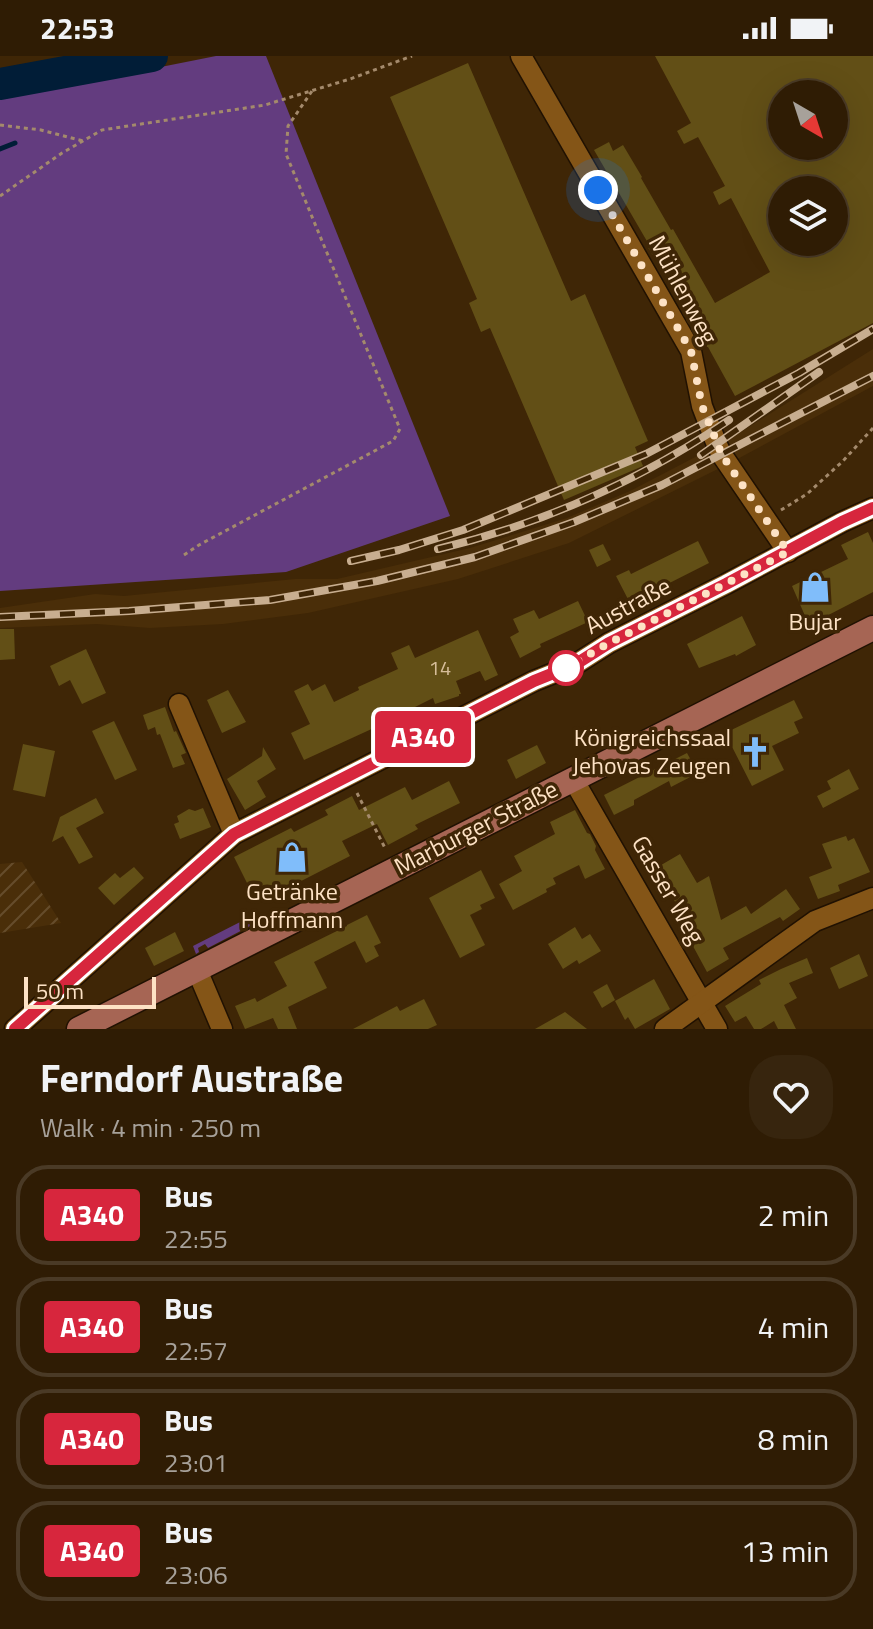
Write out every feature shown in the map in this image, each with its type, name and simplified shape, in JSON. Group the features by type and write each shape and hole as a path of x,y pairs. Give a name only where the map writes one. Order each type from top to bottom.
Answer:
{"main road":[{"name":"Marburger Straße","path":"79,1029 873,628"}],"street":[{"name":"Mühlenweg","path":"521,56 691,351 702,406 722,455 788,552"},
{"name":"Austraße","path":"15,1029 234,834 534,681 576,664 609,643 873,508"},
{"path":"179,704 234,834"},
{"name":"Gasser Weg","path":"573,779 717,1029"},
{"path":"665,1029 815,921 873,898"},
{"path":"197,970 222,1029"}],"path":[{"path":"0,196 62,153 102,130 265,105 412,56"},
{"path":"184,555 393,441 400,429 286,154 288,126 312,91"},
{"path":"0,125 41,130 83,141"},
{"path":"766,519 807,494 873,428"},
{"path":"348,775 395,868"}],"shaded area":[{"path":"216,56 266,56 450,516 286,572 0,591 0,99"},
{"path":"873,349 873,386 730,463 569,543 458,579 308,613 223,624 150,628 97,624 0,628 0,608 95,594 124,596 295,579 337,579 470,548 567,518 630,491 728,440"},
{"path":"22,862 61,923 0,933 0,864"},
{"path":"248,918 252,925 208,948 205,944 198,948 196,954 193,946"}],"building":[{"path":"655,56 873,56 873,323 735,396 594,150 609,142 613,151 623,145 715,303 770,272 731,198 719,205 713,192 725,186 698,137 684,144 677,131 691,123"},
{"path":"468,63 571,301 585,294 648,441 635,447 643,466 564,500 490,328 481,332 469,303 477,299 390,97"},
{"path":"868,532 873,543 873,592 809,625 792,586 848,559 841,545"},
{"path":"698,541 709,563 630,603 616,576 629,570 631,574"},
{"path":"603,544 611,560 597,567 589,550"},
{"path":"578,601 588,622 540,644 541,647 520,658 510,637 519,632 513,619 534,610 539,619"},
{"path":"742,616 756,645 736,656 699,668 687,644"},
{"path":"0,629 14,629 15,659 0,660"},
{"path":"478,630 498,675 485,681 480,671 456,681 459,696 435,704 433,698 393,718 395,723 378,731 376,727 304,760 291,733 310,724 294,691 308,684 312,691 325,684 334,702 398,669 391,653 409,645 415,658"},
{"path":"86,649 106,693 82,704 70,680 59,686 50,666"},
{"path":"228,690 246,722 222,733 207,700"},
{"name":"Königreichssaal Jehovas Zeugen","path":"794,700 803,718 794,722 799,733 772,746 784,770 752,786 725,733"},
{"path":"165,707 186,753 181,755 185,764 173,768 160,734 157,735 155,727 148,730 143,715"},
{"path":"114,721 137,770 115,780 92,731"},
{"path":"23,744 55,751 45,797 13,790"},
{"path":"537,745 546,763 516,779 507,760"},
{"path":"263,747 276,769 257,781 266,797 245,810 227,779 262,756"},
{"path":"687,753 698,773 671,787 669,781 614,815 604,795"},
{"path":"849,769 859,789 823,808 817,796 831,789 827,781"},
{"path":"449,781 460,803 415,825 418,829 388,845 377,824 342,841 350,856 266,899 253,895 234,857 291,828 294,832 328,815 325,810 352,796 359,810 405,787 412,800"},
{"path":"96,798 104,813 76,828 93,857 79,864 63,836 52,842 60,817"},
{"path":"203,808 211,827 180,839 174,824 179,822 177,816 189,809 195,811"},
{"path":"575,810 590,834 605,869 585,879 579,865 553,878 556,884 546,889 547,892 513,910 499,884 522,871 514,856 555,834 550,822"},
{"path":"846,836 848,841 854,838 870,872 838,885 840,891 818,899 809,877 832,868 822,844"},
{"path":"680,854 697,883 709,876 721,920 746,906 751,914 786,889 800,909 783,921 780,917 723,948 729,959 707,972 674,911 679,909 656,868"},
{"path":"134,867 144,878 114,905 98,888 115,873 120,878"},
{"path":"481,870 495,898 480,905 482,909 470,915 485,945 460,958 429,898"},
{"path":"367,915 381,943 374,946 379,956 366,963 355,941 314,962 327,988 288,1007 297,1029 278,1029 273,1018 245,1029 235,1006 255,998 257,1002 287,986 274,962"},
{"path":"575,927 582,939 590,934 601,951 563,969 548,944"},
{"path":"175,932 184,951 154,966 145,948"},
{"path":"859,954 868,976 839,989 830,968"},
{"path":"807,958 813,973 789,983 797,998 784,1005 796,1029 778,1029 774,1021 761,1029 754,1029 746,1016 735,1022 725,1006 761,984 759,980"},
{"path":"654,979 670,1009 635,1029 628,1017 625,1020 615,1001"},
{"path":"607,984 615,1000 602,1008 593,992"},
{"path":"424,999 437,1025 428,1029 353,1029 397,1006 400,1011"},
{"path":"565,1012 587,1029 535,1029"}],"waterway":[{"path":"0,84 152,56"},
{"path":"0,149 15,143"}],"railway":[{"path":"351,561 463,530 646,454 799,373 873,329"},
{"path":"701,455 819,372"},
{"path":"0,617 270,600 377,581 475,557 574,522 662,485 873,376"},
{"path":"438,549 515,527 590,498 661,462 729,420"}],"bus line":[{"name":"A340","path":"15,1029 234,834 534,681 576,664 609,643 873,508"}],"place":[{"name":"Bujar","path":"815,587"},
{"name":"Königreichssaal Jehovas Zeugen","path":"755,752"},
{"name":"Getränke Hoffmann","path":"292,857"}],"route":[{"path":"566,668 788,552 722,455 702,406 691,351 598,190"}]}
